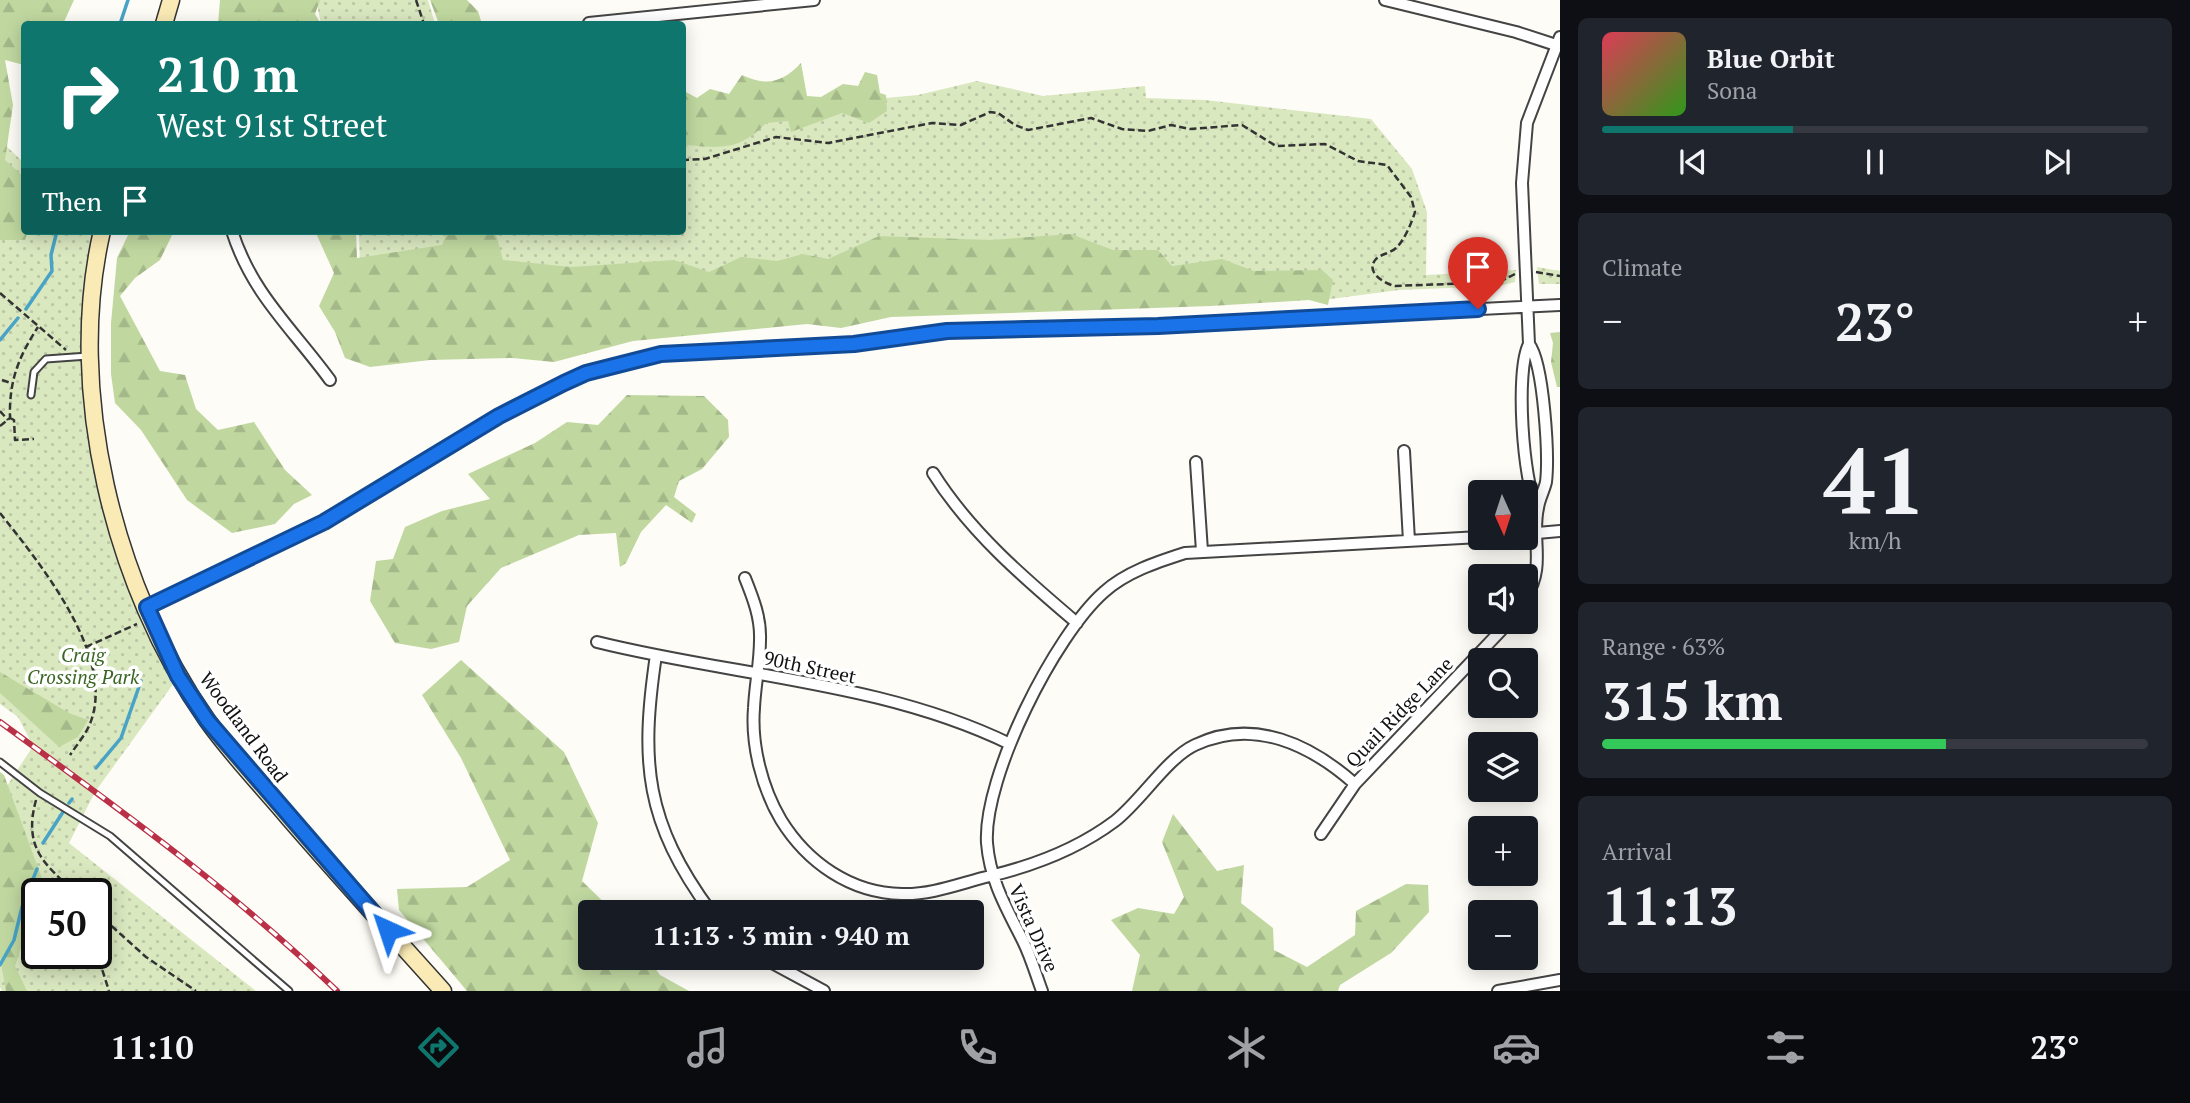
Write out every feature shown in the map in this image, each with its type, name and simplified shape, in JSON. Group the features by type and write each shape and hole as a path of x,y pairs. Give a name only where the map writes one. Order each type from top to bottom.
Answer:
{"main road":[{"path":"165,21 172,0"},
{"name":"Woodland Road","path":"101,235 93,294 92,355 93,406 104,480 114,521 147,607 178,676 207,720 333,869 443,991"}],"street":[{"path":"609,21 814,0"},
{"path":"1385,0 1558,41 1527,123 1522,183 1529,344 1521,366 1528,480"},
{"path":"234,235 246,268 260,294 330,380"},
{"path":"147,607 324,522 499,416 561,385 586,373 661,354 854,344 947,331 1158,326 1560,304"},
{"path":"1529,344 1536,353 1541,372 1546,479 1538,506"},
{"path":"1404,451 1409,541"},
{"path":"1196,462 1202,551"},
{"path":"933,474 949,499 1017,572 1077,623"},
{"path":"1538,533 1560,531"},
{"name":"Vista Drive","path":"1042,991 1024,943 1004,909 993,878 987,842 989,809 1010,744 1040,681 1077,623 1105,591 1150,564 1202,551 1468,538"},
{"path":"745,578 757,609 759,628 758,674 753,711 758,764 780,818 804,852 827,872 871,889 902,894 931,892 993,878 1046,859 1114,822 1193,745 1226,736 1272,736 1310,750 1354,784"},
{"name":"Quail Ridge Lane","path":"1321,834 1354,784 1498,634"},
{"name":"90th Street","path":"597,642 758,674 933,714 1010,744"},
{"path":"656,655 647,716 648,762 658,815 681,871 702,900"},
{"path":"785,970 824,991"},
{"path":"1498,991 1560,980"}],"lane":[{"path":"31,394 34,372 46,359 92,355"},
{"path":"0,762 40,793 110,836 289,991"}],"path":[{"path":"416,0 423,21"},
{"path":"686,160 705,159 776,137 828,143 932,123 961,125 990,112 998,113 1028,130 1091,118 1122,129 1148,131 1171,125 1190,129 1242,125 1276,146 1325,144 1349,158 1379,162 1392,169 1410,197 1415,212 1397,247 1377,258 1374,264 1377,277 1387,284 1499,282 1527,273 1560,276"},
{"path":"0,293 64,346 69,356"},
{"path":"9,419 10,383 15,365 38,327"},
{"path":"2,380 10,383"},
{"path":"0,411 13,420 15,440 34,439"},
{"path":"0,426 9,419"},
{"path":"0,513 63,601 86,647 93,679 94,709 86,732 70,755"},
{"path":"86,647 140,622"},
{"path":"40,793 32,822 34,847 46,866 59,878"},
{"path":"112,926 146,957 196,991"},
{"path":"102,969 109,991"}],"green space":[{"path":"0,0 74,0 64,21 21,21 21,64 5,60 13,105 5,160 21,174 21,235 27,235 25,240 0,240"},
{"path":"220,0 320,0 315,14 319,21 218,21"},
{"path":"316,0 428,0 434,21 320,21"},
{"path":"430,0 467,0 478,11 481,21 438,21"},
{"path":"801,63 807,96 821,97 843,84 858,86 865,72 877,75 880,93 886,95 887,111 869,123 842,113 791,132 788,121 766,123 748,138 731,145 688,145 686,147 686,92 697,98 710,89 729,94 742,75 759,81 774,81 788,75"},
{"path":"977,81 1043,96 1145,86 1146,98 1205,100 1371,119 1412,169 1427,212 1426,275 1516,270 1515,282 1499,286 1399,290 1323,300 360,274 359,235 686,235 686,138 831,103 918,95"},
{"name":"Craig Crossing Park","path":"0,140 21,160 21,235 95,235 93,294 104,480 179,676 95,792 69,843 256,991 2,991 0,787 7,786 33,746 18,717 0,704"},
{"path":"1071,234 1113,250 1158,250 1172,266 1222,259 1254,271 1322,270 1333,280 1328,305 1309,300 891,317 841,328 807,324 633,341 554,362 512,358 430,360 370,367 345,358 335,332 319,306 334,273 317,235 356,235 357,258 442,245 446,235 496,235 503,260 571,267 674,260 709,272 741,257 777,261 803,254 828,259 879,236 990,240"},
{"path":"128,235 172,235 160,260 135,278 120,296 160,371 185,375 196,409 218,430 254,422 285,470 312,495 294,504 275,524 232,533 187,500 141,430 115,403 111,374 111,323 117,258"},
{"path":"1537,267 1560,271 1560,284 1539,284"},
{"path":"1560,332 1560,387 1557,387 1551,362 1553,343 1550,333"},
{"path":"627,395 704,396 728,420 729,437 702,469 679,481 674,497 696,514 692,523 666,505 641,532 626,563 620,567 616,533 579,535 501,568 467,606 459,642 431,649 395,643 370,601 376,561 393,559 405,527 442,511 490,499 468,474 535,443 567,422 598,425"},
{"path":"461,660 564,752 598,823 582,881 602,900 578,900 578,970 656,970 660,975 689,991 467,991 399,910 397,889 467,887 510,860 461,758 422,695"},
{"path":"0,672 69,713 88,720 78,737 59,747 0,693"},
{"path":"0,772 4,775 42,878 21,878 21,948 15,966 27,991 6,991 0,957"},
{"path":"1173,814 1217,871 1244,865 1241,903 1273,928 1274,950 1307,967 1355,935 1356,911 1406,884 1428,885 1429,912 1391,953 1340,985 1338,991 1132,991 1140,955 1111,920 1138,908 1174,914 1184,897 1162,842"}],"waterway":[{"path":"121,21 128,0"},
{"path":"26,309 52,271 51,255 56,235"},
{"path":"0,340 18,318"},
{"path":"96,768 121,738 141,681"},
{"path":"69,803 72,799"},
{"path":"43,843 63,812"},
{"path":"0,965 14,940 22,907 37,869"}],"railway":[{"path":"0,722 216,884 337,991"}],"route":[{"path":"388,930 242,764 207,720 178,676 147,607 254,558 324,522 499,416 564,383 586,373 661,354 854,344 947,331 1158,326 1478,309"}]}
